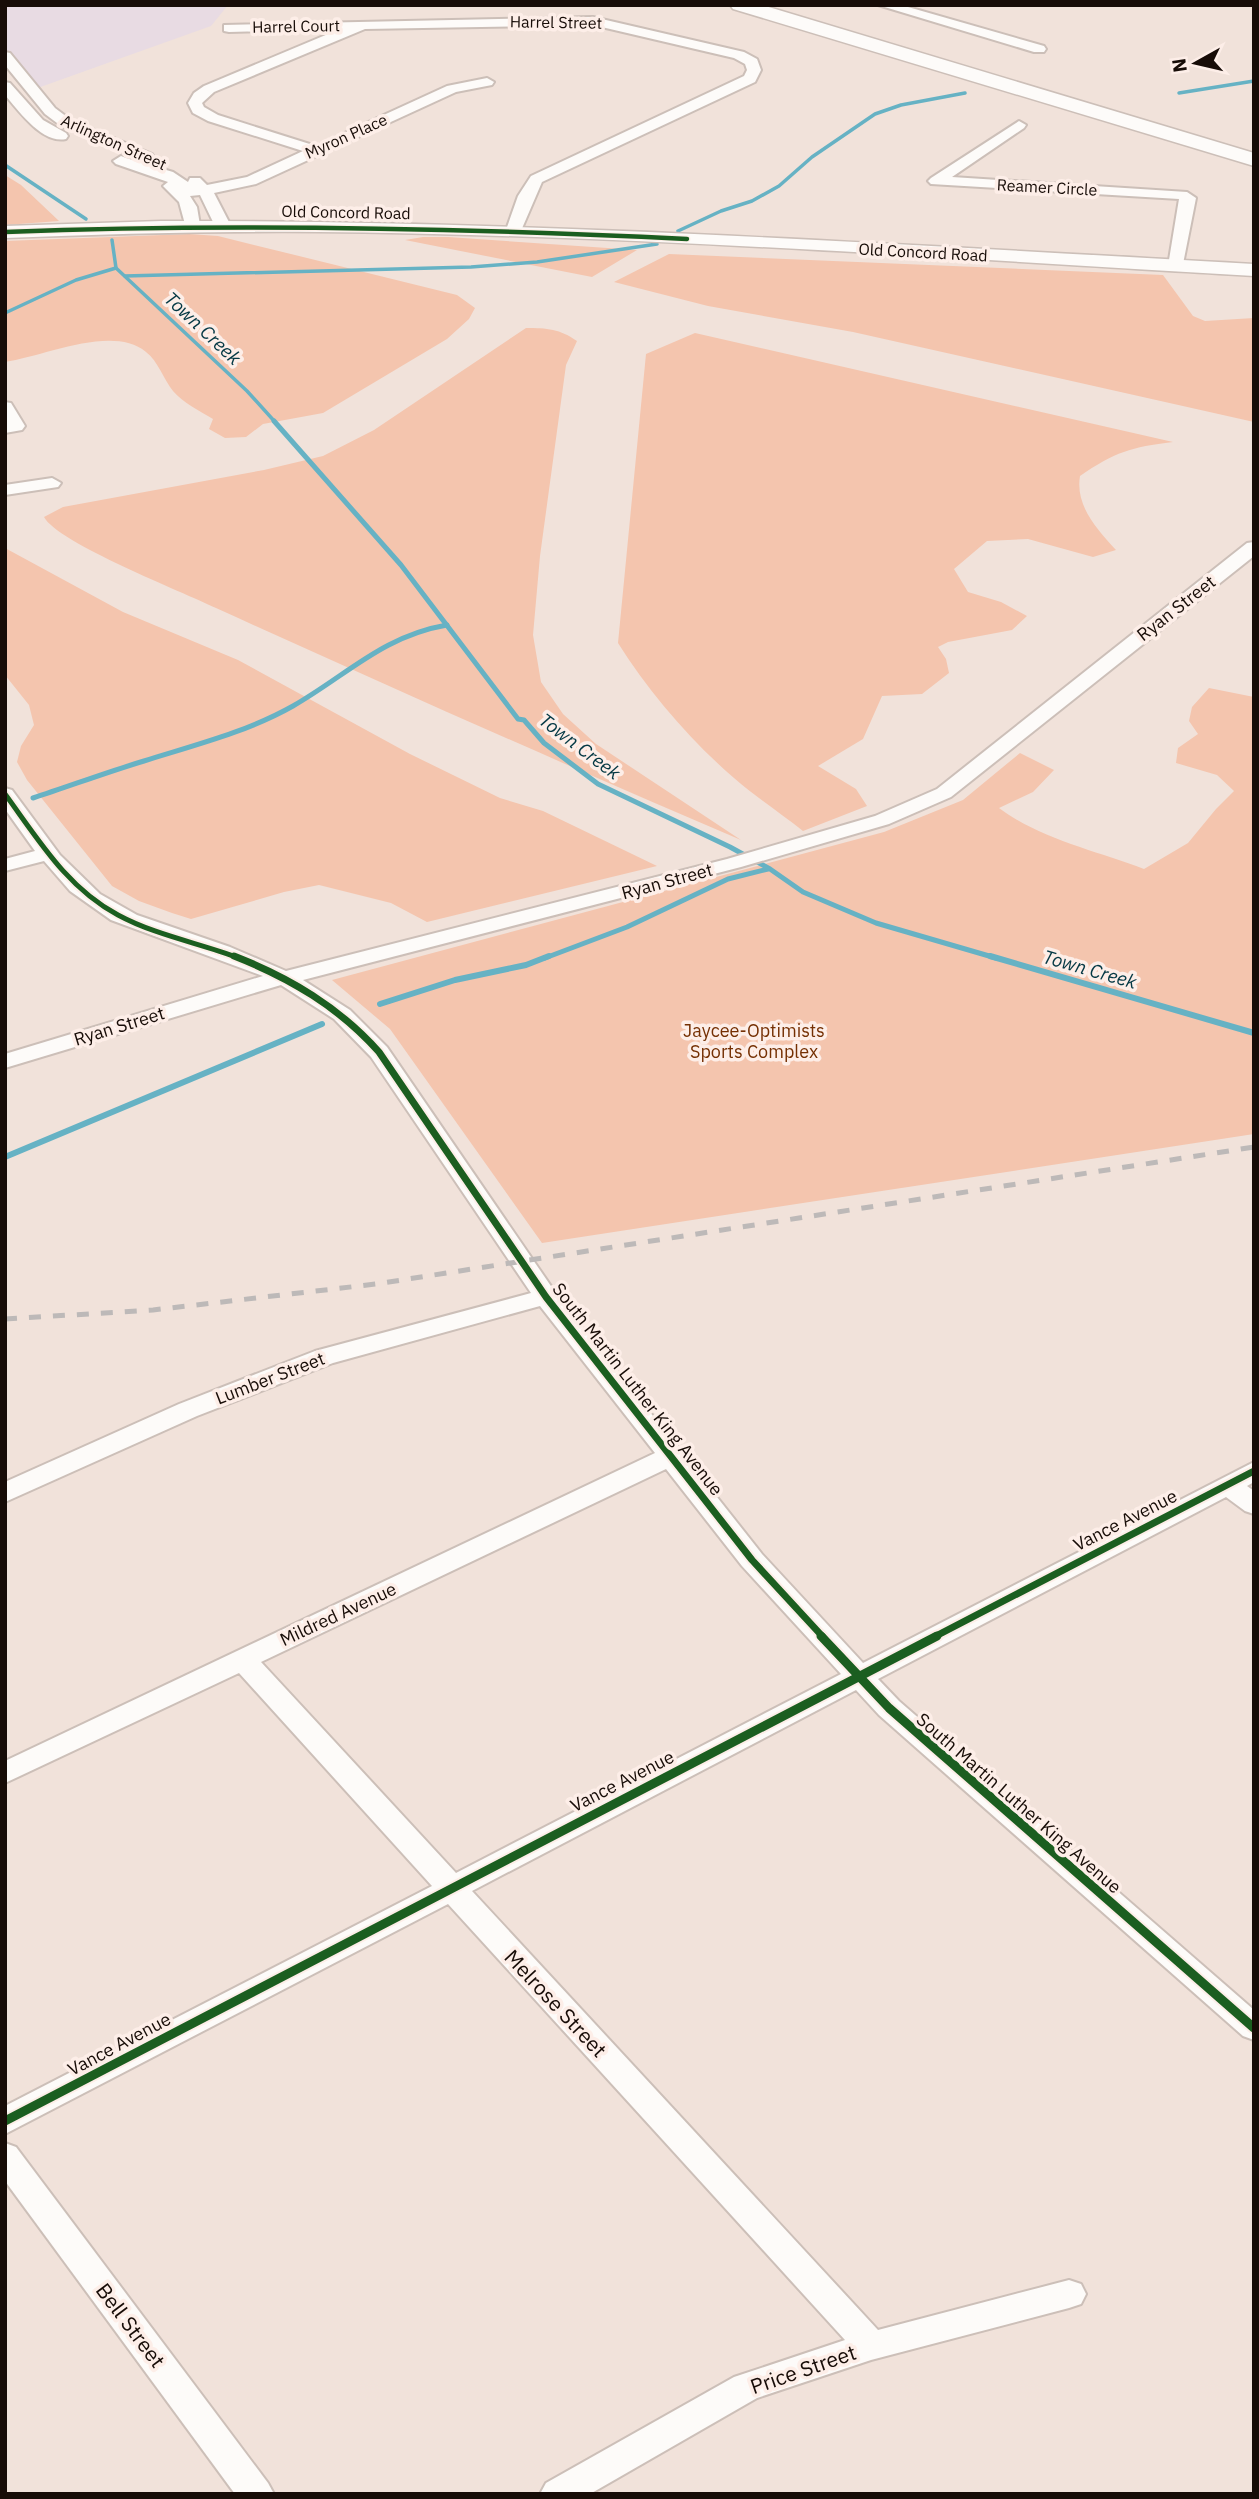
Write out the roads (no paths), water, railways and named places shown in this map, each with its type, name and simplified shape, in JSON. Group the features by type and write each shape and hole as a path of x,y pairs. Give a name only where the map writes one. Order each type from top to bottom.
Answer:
{"highway":[{"path":"740,5 1254,160"},
{"path":"802,5 971,54"}],"main road":[{"name":"Old Concord Road","path":"5,232 222,224 514,230 1254,270"}],"street":[{"path":"885,5 1039,48"},
{"name":"Harrel Street","path":"313,150 213,118 198,110 195,103 199,96 209,89 363,25 593,21 739,55 752,62 754,70 750,79 536,179 526,196 514,230"},
{"name":"Harrel Court","path":"229,28 363,25"},
{"name":"Arlington Street","path":"5,56 50,111 66,123 189,177 212,200 222,224"},
{"name":"Myron Place","path":"205,191 251,181 313,150 452,89 487,82"},
{"name":"Arlington Street","path":"5,86 38,123 163,180 178,191 192,210 192,225"},
{"name":"Reamer Circle","path":"1019,125 936,181 1182,195 1188,198 1176,266"},
{"path":"121,161 168,175 193,192 205,191"},
{"path":"5,407 16,426 5,428"},
{"path":"5,490 52,483"},
{"name":"Ryan Street","path":"5,1061 220,995 734,863 882,820 944,793 1254,547"},
{"name":"South Martin Luther King Avenue","path":"5,794 78,887 112,912 230,955 281,979 337,1012 372,1043 546,1297 752,1560 858,1677 939,1753 1254,2028"},
{"path":"5,866 51,853"},
{"name":"Lumber Street","path":"5,1493 188,1410 324,1357 546,1297"},
{"name":"Mildred Avenue","path":"5,1773 671,1456"},
{"name":"Vance Avenue","path":"5,2121 1254,1471"},
{"path":"1228,1485 1254,1505"},
{"name":"Melrose Street","path":"242,1659 871,2346"},
{"name":"Bell Street","path":"5,2156 256,2494"},
{"name":"Price Street","path":"558,2494 746,2387 871,2346 1069,2294"}],"waterway":[{"path":"1179,93 1254,81"},
{"path":"678,231 721,211 752,201 779,186 812,157 875,114 901,105 965,93"},
{"name":"Town Creek","path":"5,165 86,219"},
{"name":"Town Creek","path":"112,240 116,268"},
{"path":"125,276 471,267 537,262 657,244"},
{"path":"5,313 76,280 116,268"},
{"name":"Town Creek","path":"116,268 247,391 276,423"},
{"name":"Town Creek","path":"274,421 401,565 447,625"},
{"path":"33,798 257,723 293,706 384,647 424,630 447,625"},
{"name":"Town Creek","path":"447,625 518,719 524,720 544,743 598,784 730,847 770,869 803,892 876,923 996,958"},
{"path":"545,958 627,927 728,879 768,869"},
{"path":"380,1004 455,980 526,965 549,956"},
{"name":"Town Creek","path":"990,956 1254,1033"},
{"path":"5,1157 322,1024"}],"railway":[{"path":"5,1319 153,1310 376,1284 1254,1147"}],"park label":[{"name":"Jaycee-Optimists Sports Complex","path":"754,1040"}]}
